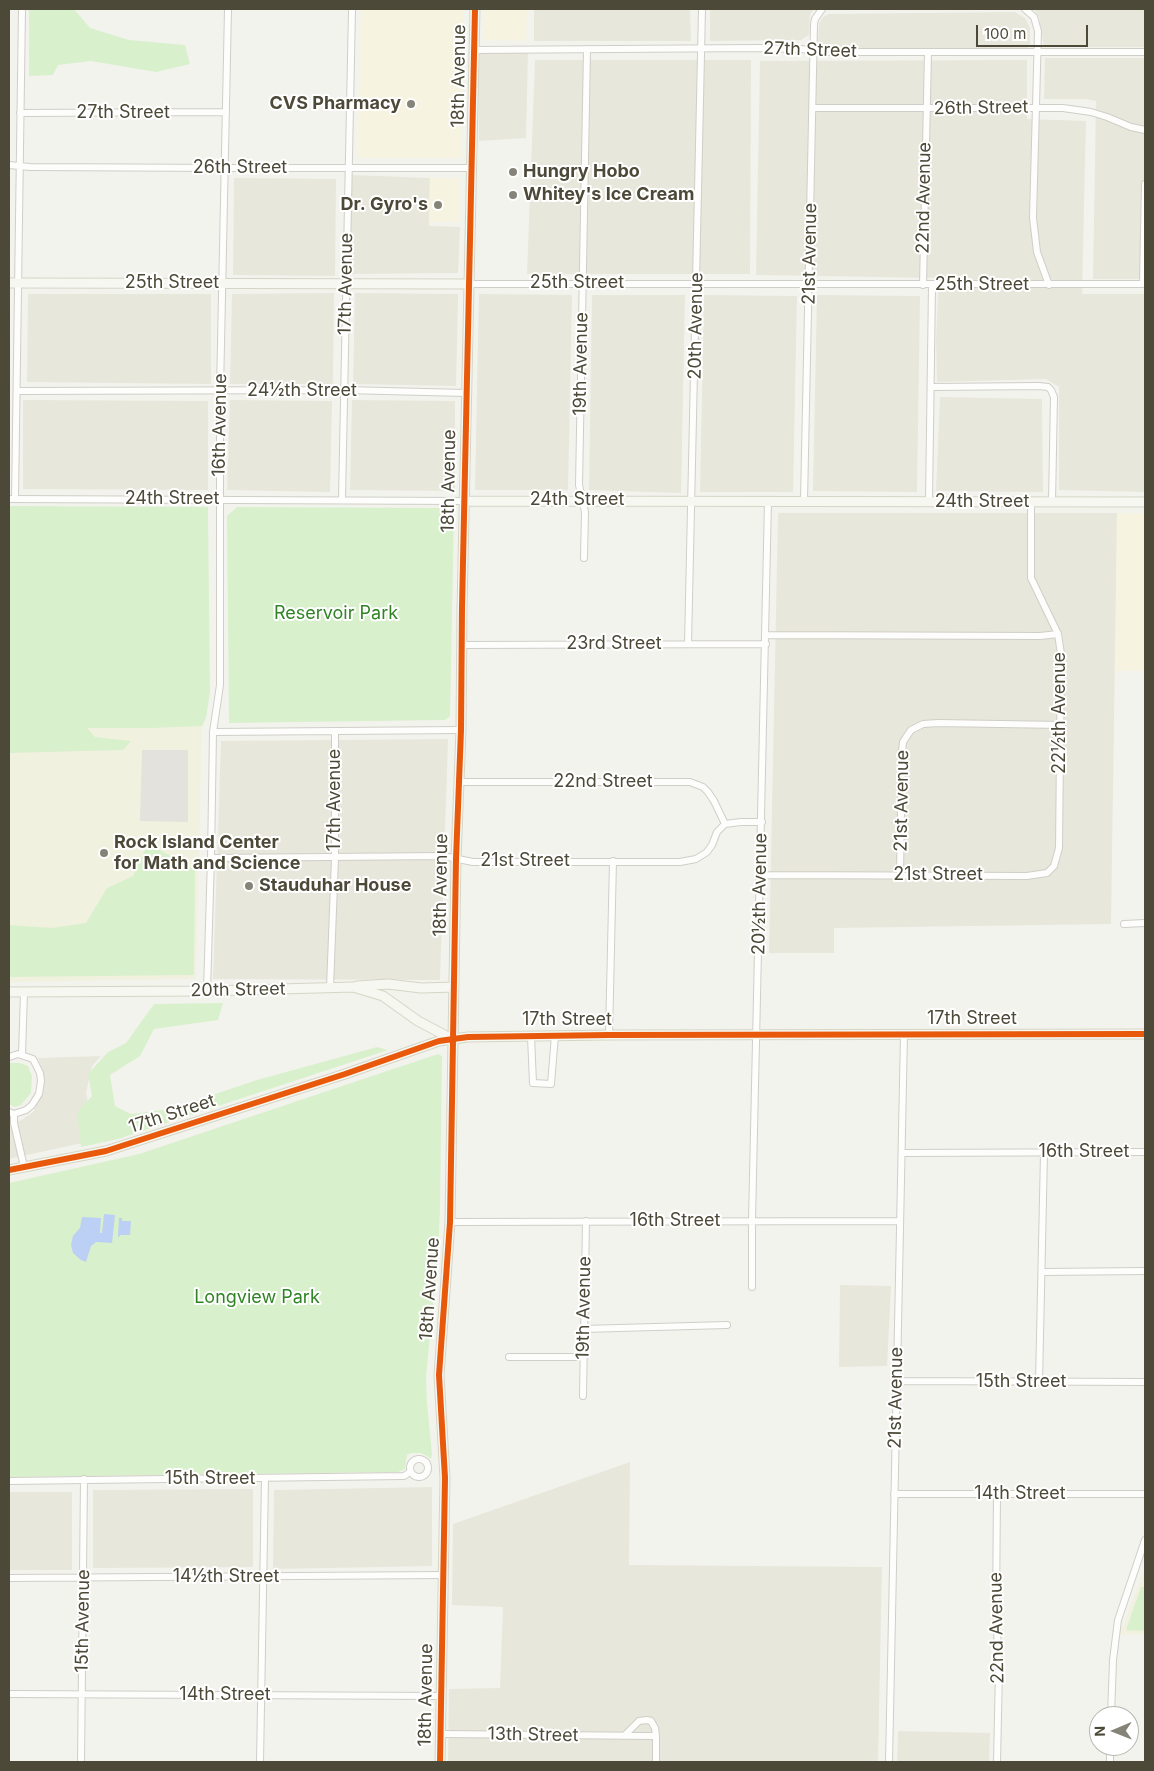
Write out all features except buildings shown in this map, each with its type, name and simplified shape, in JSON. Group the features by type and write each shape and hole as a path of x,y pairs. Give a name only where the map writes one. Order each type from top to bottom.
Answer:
{"street":[{"path":"12,499 17,402 22,9"},
{"name":"16th Avenue","path":"207,991 213,732 220,685 220,391 228,9"},
{"name":"17th Avenue","path":"342,499 352,9"},
{"name":"18th Avenue","path":"440,1762 445,1478 438,1376 450,1222 475,9"},
{"name":"20th Avenue","path":"688,644 702,9"},
{"name":"21st Avenue","path":"804,501 813,51 815,19 822,9"},
{"path":"1025,9 1032,14 1038,31 1033,218 1037,252 1049,285"},
{"name":"27th Street","path":"474,50 702,48 801,49 822,52 1145,52"},
{"name":"19th Avenue","path":"584,558 584,512 579,485 587,49"},
{"name":"22nd Avenue","path":"923,285 928,52"},
{"name":"26th Street","path":"813,108 1037,107 1079,109 1145,130"},
{"name":"27th Street","path":"20,113 226,112"},
{"name":"26th Street","path":"9,165 225,168 472,168"},
{"path":"1144,284 1145,184"},
{"name":"25th Street","path":"9,283 1144,284"},
{"path":"929,501 932,284"},
{"path":"932,387 1048,387 1054,397 1052,502"},
{"name":"24½th Street","path":"17,392 344,390 466,393"},
{"path":"9,402 17,402"},
{"name":"24th Street","path":"12,499 1145,502"},
{"name":"20½th Avenue","path":"752,1287 768,501"},
{"name":"22½th Avenue","path":"1031,502 1031,578 1058,634 1062,654 1059,848 1056,862 1052,868"},
{"path":"766,635 1040,636 1058,634"},
{"name":"23rd Street","path":"462,645 766,644"},
{"name":"21st Avenue","path":"900,875 902,751 903,742 911,730 923,724 938,723 1062,725"},
{"path":"213,732 461,730"},
{"name":"17th Avenue","path":"330,988 335,858 335,731"},
{"name":"22nd Street","path":"459,782 690,782 703,787 708,792 725,824"},
{"path":"725,824 762,822"},
{"name":"21st Street","path":"211,858 443,856 474,862 680,862 696,859 707,852 717,832 725,824"},
{"path":"610,1035 613,861"},
{"name":"21st Street","path":"761,875 1027,876 1041,875 1049,872 1052,868"},
{"path":"1124,924 1145,924"},
{"path":"353,986 388,984 421,988 454,987"},
{"name":"20th Street","path":"9,992 207,991 353,986 383,996 418,1021 453,1040"},
{"path":"22,1055 24,992"},
{"name":"21st Avenue","path":"889,1762 904,1034"},
{"name":"17th Street","path":"9,1170 106,1151 439,1042 468,1037 555,1035 1145,1034"},
{"path":"531,1036 533,1083 551,1084 555,1035"},
{"path":"9,1057 12,1055 22,1055 33,1059 40,1073 41,1081 38,1094 32,1105 26,1110 11,1113 24,1166"},
{"name":"16th Street","path":"902,1153 1145,1152"},
{"path":"1039,1382 1044,1153"},
{"name":"19th Avenue","path":"583,1396 586,1221"},
{"name":"16th Street","path":"450,1222 900,1221"},
{"path":"1042,1272 1145,1271"},
{"path":"583,1329 727,1325"},
{"path":"509,1357 583,1357"},
{"name":"15th Street","path":"896,1382 1145,1382"},
{"name":"15th Street","path":"9,1481 404,1476 410,1472"},
{"path":"260,1762 265,1479"},
{"name":"15th Avenue","path":"81,1762 84,1480"},
{"name":"14th Street","path":"894,1494 1145,1494"},
{"name":"22nd Avenue","path":"997,1494 996,1612 999,1670 997,1762"},
{"path":"1111,1706 1114,1643 1118,1620 1145,1540"},
{"name":"14½th Street","path":"9,1578 444,1575"},
{"name":"14th Street","path":"9,1694 441,1696"},
{"path":"624,1736 629,1733 636,1723 642,1720 647,1720 654,1724 656,1762"},
{"name":"13th Street","path":"441,1734 656,1736"}],"shaded area":[{"path":"361,9 464,9 461,158 357,158"},
{"path":"484,9 527,9 526,41 483,40"},
{"path":"534,9 690,9 691,41 534,41"},
{"path":"710,9 814,9 810,14 809,35 801,40 710,41"},
{"path":"1034,9 1145,9 1145,47 1044,47 1039,17"},
{"path":"1015,12 1025,18 1030,28 1030,46 1027,48 822,49 818,44 819,23 823,17 829,14"},
{"path":"9,29 10,29 9,158"},
{"path":"528,51 526,138 479,141 478,52"},
{"path":"1045,58 1145,58 1145,279 1093,279 1096,101 1086,99 1044,99"},
{"path":"535,60 751,60 750,274 527,274"},
{"path":"1027,60 1027,119 1086,121 1082,294 1145,294 1145,492 1059,490 1059,387 1046,379 937,382 936,339 939,278 756,275 760,61"},
{"path":"351,175 430,178 429,226 460,227 458,273 349,274"},
{"path":"234,178 336,179 335,276 233,275"},
{"path":"430,178 460,178 459,222 429,222"},
{"path":"334,293 333,384 230,384 232,294"},
{"path":"355,293 458,294 456,386 353,384"},
{"path":"28,294 211,294 211,384 27,382"},
{"path":"479,294 572,295 568,490 475,490"},
{"path":"592,295 685,295 681,493 589,490"},
{"path":"704,295 797,296 793,492 700,492"},
{"path":"817,295 920,296 917,492 813,491"},
{"path":"940,397 1042,399 1043,492 936,491"},
{"path":"23,400 208,401 208,490 23,489"},
{"path":"230,400 332,401 330,492 227,490"},
{"path":"352,400 455,401 455,491 350,490"},
{"path":"778,513 1117,513 1111,924 834,928 834,953 769,953"},
{"path":"1117,513 1145,514 1145,671 1116,671"},
{"name":"Rock Island Center for Math and Science","path":"202,726 196,979 9,982 9,727"},
{"path":"448,739 440,980 213,979 221,741"},
{"path":"142,750 188,750 188,822 140,821"},
{"path":"101,1056 92,1066 86,1093 96,1140 9,1159 9,1119 20,1121 33,1112 43,1093 44,1074 38,1058"},
{"path":"840,1285 891,1286 887,1366 839,1367"},
{"path":"630,1462 629,1565 882,1567 878,1762 448,1762 449,1689 500,1688 503,1607 452,1605 453,1524"},
{"path":"432,1487 432,1566 273,1569 274,1490"},
{"path":"253,1489 253,1567 93,1568 93,1490"},
{"path":"9,1492 72,1492 72,1570 9,1570"},
{"path":"1145,1568 1145,1635 1120,1634"},
{"path":"898,1731 990,1733 989,1762 897,1762"}],"green space":[{"path":"29,9 75,10 90,28 129,40 185,45 190,64 156,72 91,61 58,65 53,75 29,76"},
{"path":"9,506 208,507 210,692 206,718 202,726 87,728 95,737 131,741 123,750 9,753"},
{"name":"Reservoir Park","path":"237,507 450,508 454,511 450,716 445,720 229,723 227,516"},
{"path":"148,843 195,870 194,975 9,977 9,925 52,928 86,923 107,888 133,876"},
{"path":"223,1003 218,1020 154,1029 140,1056 110,1075 115,1106 131,1114 171,1109 257,1080 377,1047 388,1050 118,1139 81,1147 77,1112 92,1096 88,1074 108,1052 126,1043 154,1004"},
{"name":"Longview Park","path":"438,1054 442,1056 440,1209 438,1254 426,1377 431,1459 421,1453 411,1453 407,1455 405,1469 398,1472 9,1477 9,1183 139,1154"},
{"path":"20,1063 28,1066 32,1076 31,1093 21,1105 15,1107 9,1104 9,1064"},
{"path":"1141,1587 1145,1587 1145,1631 1126,1630"}],"water":[{"path":"104,1214 115,1215 112,1243 96,1242 91,1246 86,1262 81,1260 73,1253 71,1245 73,1236 80,1228 82,1217 101,1218 100,1233 102,1233"},
{"path":"119,1218 122,1218 122,1221 131,1221 130,1235 120,1235 118,1237"}],"cycle path":[{"path":"440,1762 445,1478 439,1375 450,1222 475,9"},
{"path":"9,1170 106,1151 345,1074 439,1041 468,1037 1145,1034"}],"place":[{"name":"CVS Pharmacy","path":"411,104"},
{"name":"Hungry Hobo","path":"513,172"},
{"name":"Whitey's Ice Cream","path":"513,195"},
{"name":"Dr. Gyro's","path":"438,205"},
{"name":"Rock Island Center for Math and Science","path":"104,853"},
{"name":"Stauduhar House","path":"249,886"}]}
